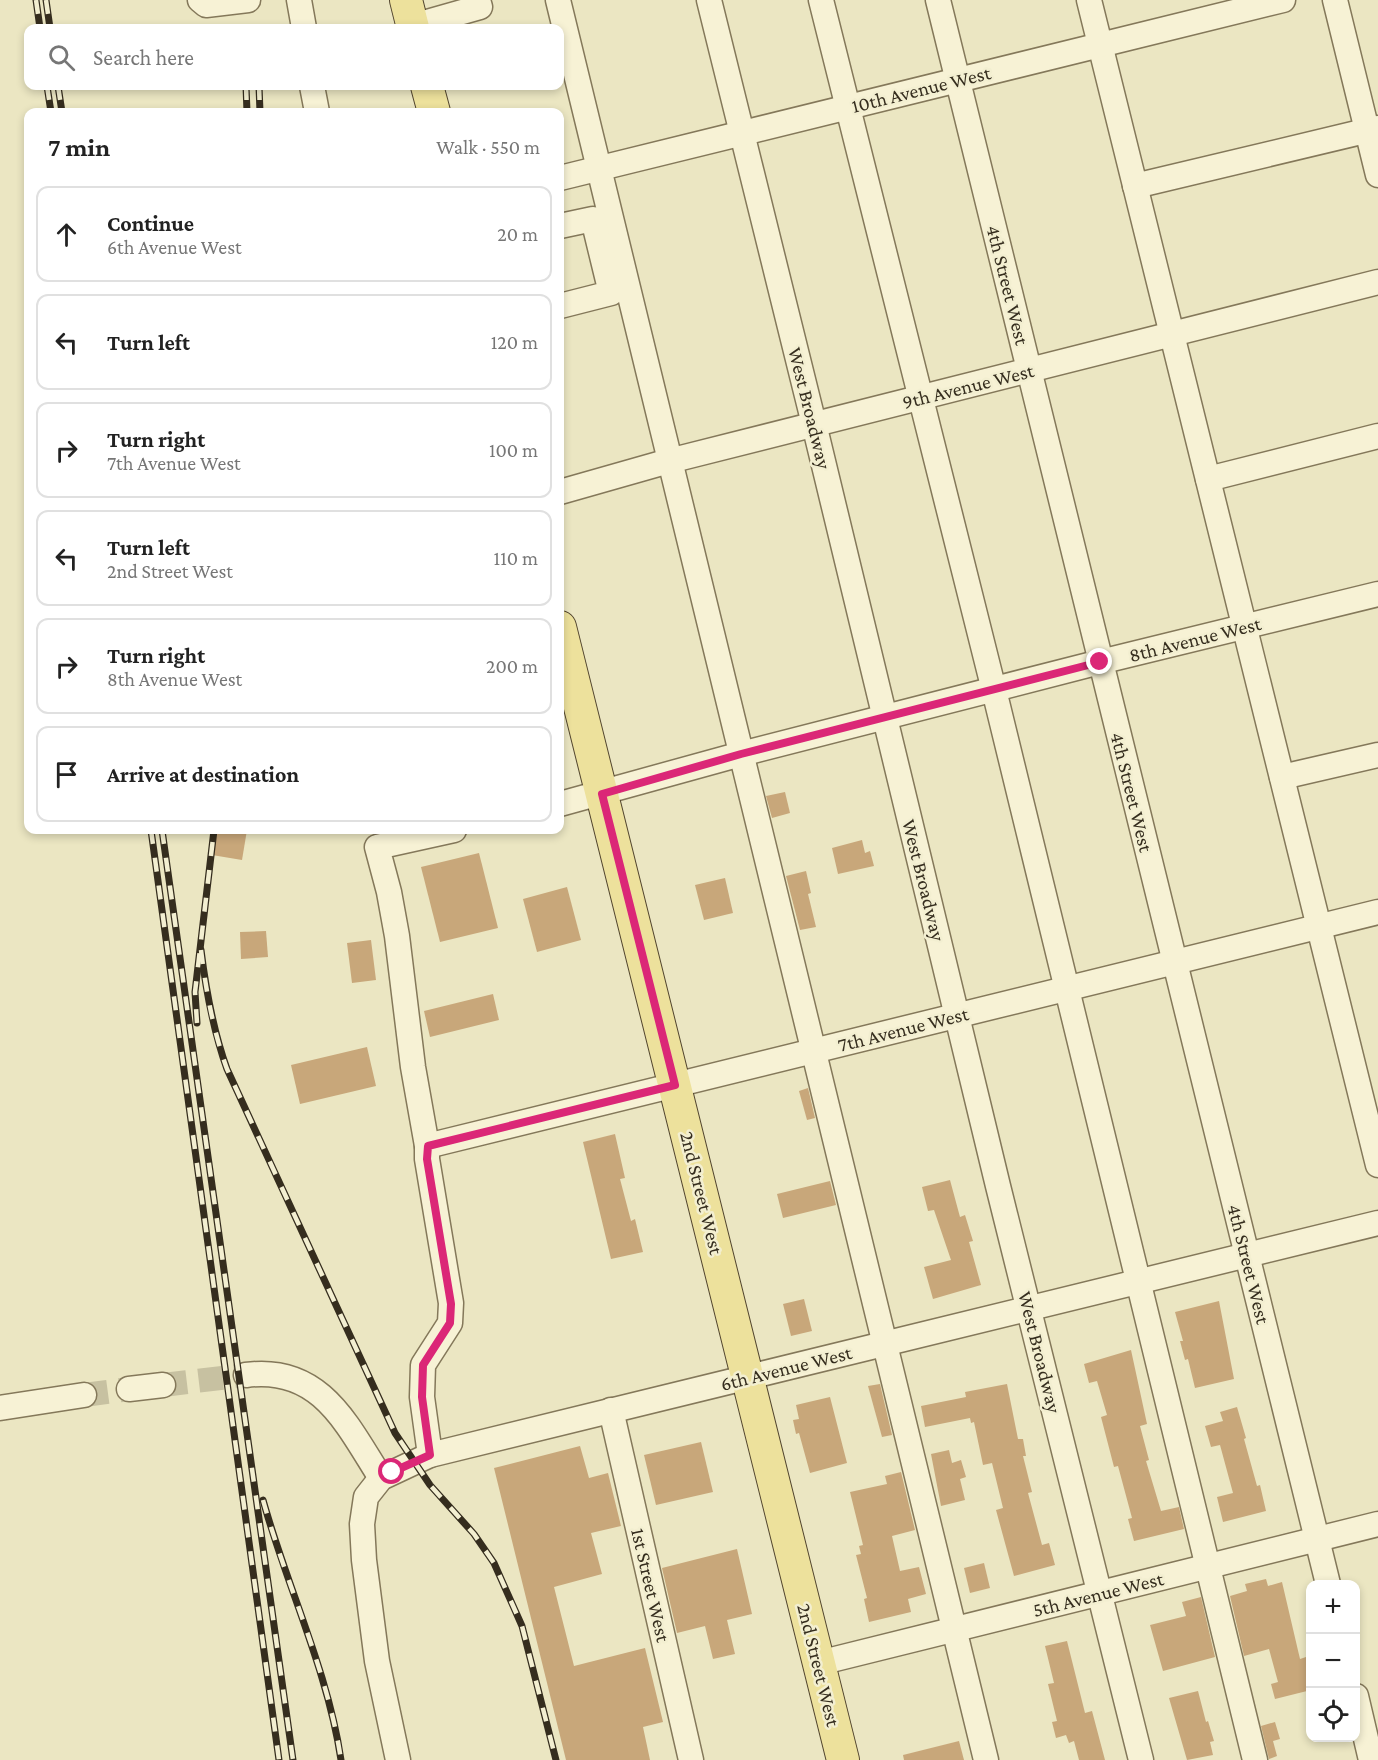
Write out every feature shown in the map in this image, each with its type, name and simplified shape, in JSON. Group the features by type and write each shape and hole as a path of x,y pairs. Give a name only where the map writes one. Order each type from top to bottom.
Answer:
{"main road":[{"path":"429,90 433,108"},
{"name":"2nd Street West","path":"564,644 843,1760"}],"street":[{"path":"200,0 207,5 248,0"},
{"path":"299,0 303,24"},
{"path":"411,18 480,7 478,0"},
{"path":"558,0 564,24"},
{"name":"West Broadway","path":"709,0 1141,1760"},
{"path":"820,0 1067,989 1255,1760"},
{"name":"4th Street West","path":"938,0 1327,1580"},
{"path":"1089,0 1378,1165"},
{"name":"10th Avenue West","path":"564,177 1283,0"},
{"path":"1335,0 1373,129 1378,174"},
{"path":"564,25 986,1760"},
{"path":"313,90 315,108"},
{"path":"1135,186 1373,129"},
{"path":"564,225 593,219 611,293 564,305"},
{"name":"9th Avenue West","path":"564,491 669,460 1378,282"},
{"path":"1208,478 1378,436"},
{"name":"8th Avenue West","path":"564,803 885,717 1378,594"},
{"path":"1282,777 1378,755"},
{"path":"430,834 376,847 389,892 397,936 413,1067 428,1146 427,1159 451,1304 450,1323 423,1365 422,1397 430,1455"},
{"name":"7th Avenue West","path":"428,1146 1378,912"},
{"name":"6th Avenue West","path":"381,1478 430,1455 1378,1223"},
{"path":"246,1375 262,1373 283,1376 307,1385 324,1396 339,1412 381,1478 366,1497 362,1524 364,1560 377,1661 398,1760"},
{"path":"129,1389 163,1385"},
{"path":"0,1408 84,1395"},
{"name":"1st Street West","path":"611,1410 691,1760"},
{"name":"5th Avenue West","path":"819,1663 1378,1524"},
{"path":"1360,1713 1371,1760"}],"building":[{"path":"785,792 790,813 772,818 766,796"},
{"path":"215,834 246,834 242,860 212,855"},
{"path":"862,840 865,853 870,851 874,866 838,874 832,848"},
{"path":"479,853 498,928 440,942 421,867"},
{"path":"806,871 811,893 808,894 816,927 800,930 786,876"},
{"path":"725,878 733,913 704,920 695,885"},
{"path":"567,887 581,940 537,952 523,899"},
{"path":"266,931 268,957 241,959 240,932"},
{"path":"371,940 376,980 352,983 347,943"},
{"path":"493,994 499,1020 430,1037 424,1011"},
{"path":"367,1047 376,1086 300,1104 291,1065"},
{"path":"808,1088 815,1118 807,1120 799,1091"},
{"path":"615,1134 625,1178 620,1179 631,1221 635,1219 643,1252 611,1259 583,1142"},
{"path":"950,1180 960,1217 965,1215 973,1241 969,1242 981,1285 933,1299 924,1267 951,1260 934,1210 928,1211 922,1187"},
{"path":"830,1181 836,1205 783,1218 777,1194"},
{"path":"804,1299 812,1331 791,1336 783,1304"},
{"path":"1219,1301 1234,1379 1195,1388 1188,1359 1185,1360 1180,1341 1183,1341 1175,1312"},
{"path":"1131,1350 1147,1424 1140,1426 1149,1460 1146,1461 1161,1511 1179,1507 1184,1529 1134,1541 1128,1519 1132,1518 1118,1466 1114,1467 1101,1417 1107,1415 1097,1381 1089,1383 1084,1364"},
{"path":"880,1384 892,1435 882,1437 868,1386"},
{"path":"1007,1384 1018,1439 1023,1439 1026,1456 1023,1456 1032,1492 1028,1493 1042,1545 1049,1543 1055,1565 1014,1576 996,1510 1003,1508 992,1463 983,1465 974,1422 971,1423 970,1418 925,1427 921,1406 966,1397 965,1392"},
{"path":"830,1397 847,1463 810,1473 793,1420 799,1419 796,1405"},
{"path":"1237,1407 1257,1486 1260,1485 1266,1511 1223,1522 1217,1497 1233,1493 1220,1445 1211,1447 1205,1426 1223,1421 1220,1412"},
{"path":"701,1442 713,1492 656,1505 644,1455"},
{"path":"580,1446 589,1478 608,1473 621,1526 591,1533 602,1574 554,1587 574,1666 645,1648 663,1722 643,1727 650,1760 566,1760 494,1468"},
{"path":"949,1450 952,1463 961,1460 966,1477 960,1479 965,1500 941,1506 931,1454"},
{"path":"901,1472 915,1530 892,1536 900,1571 919,1567 926,1594 908,1599 911,1612 869,1622 864,1599 867,1598 856,1555 861,1554 859,1546 863,1545 850,1492 887,1484 885,1476"},
{"path":"737,1549 752,1614 727,1620 735,1654 713,1659 705,1626 677,1633 662,1568"},
{"path":"984,1563 990,1588 970,1593 964,1568"},
{"path":"1266,1579 1268,1586 1282,1582 1300,1659 1306,1657 1306,1691 1275,1699 1271,1684 1278,1682 1269,1649 1244,1656 1230,1596 1247,1591 1245,1584"},
{"path":"1201,1597 1215,1657 1163,1671 1150,1625 1186,1616 1182,1602"},
{"path":"1067,1641 1085,1713 1092,1711 1105,1760 1079,1760 1074,1741 1069,1743 1066,1735 1056,1738 1052,1722 1057,1721 1048,1684 1054,1683 1045,1646"},
{"path":"1198,1691 1206,1722 1208,1721 1214,1741 1210,1742 1213,1755 1187,1760 1169,1698"},
{"path":"1275,1722 1280,1739 1273,1741 1277,1756 1269,1759 1261,1726"},
{"path":"959,1741 964,1760 904,1760 903,1755"}],"tunnel":[{"path":"163,1385 246,1375"},
{"path":"84,1395 129,1389"}],"railway":[{"path":"36,0 39,24"},
{"path":"46,0 49,24"},
{"path":"48,90 50,108"},
{"path":"59,90 61,108"},
{"path":"246,90 247,108"},
{"path":"259,90 260,108"},
{"path":"152,834 279,1760"},
{"path":"163,834 293,1760"},
{"path":"197,1023 195,992 214,834"},
{"path":"201,950 211,1010 227,1069 395,1433 430,1485 474,1534 494,1563 522,1626 556,1760"},
{"path":"263,1500 327,1694 341,1760"}],"route":[{"path":"392,1472 430,1455 422,1397 423,1365 450,1323 451,1304 427,1159 428,1146 675,1085 602,794 741,754 1100,662"}]}
